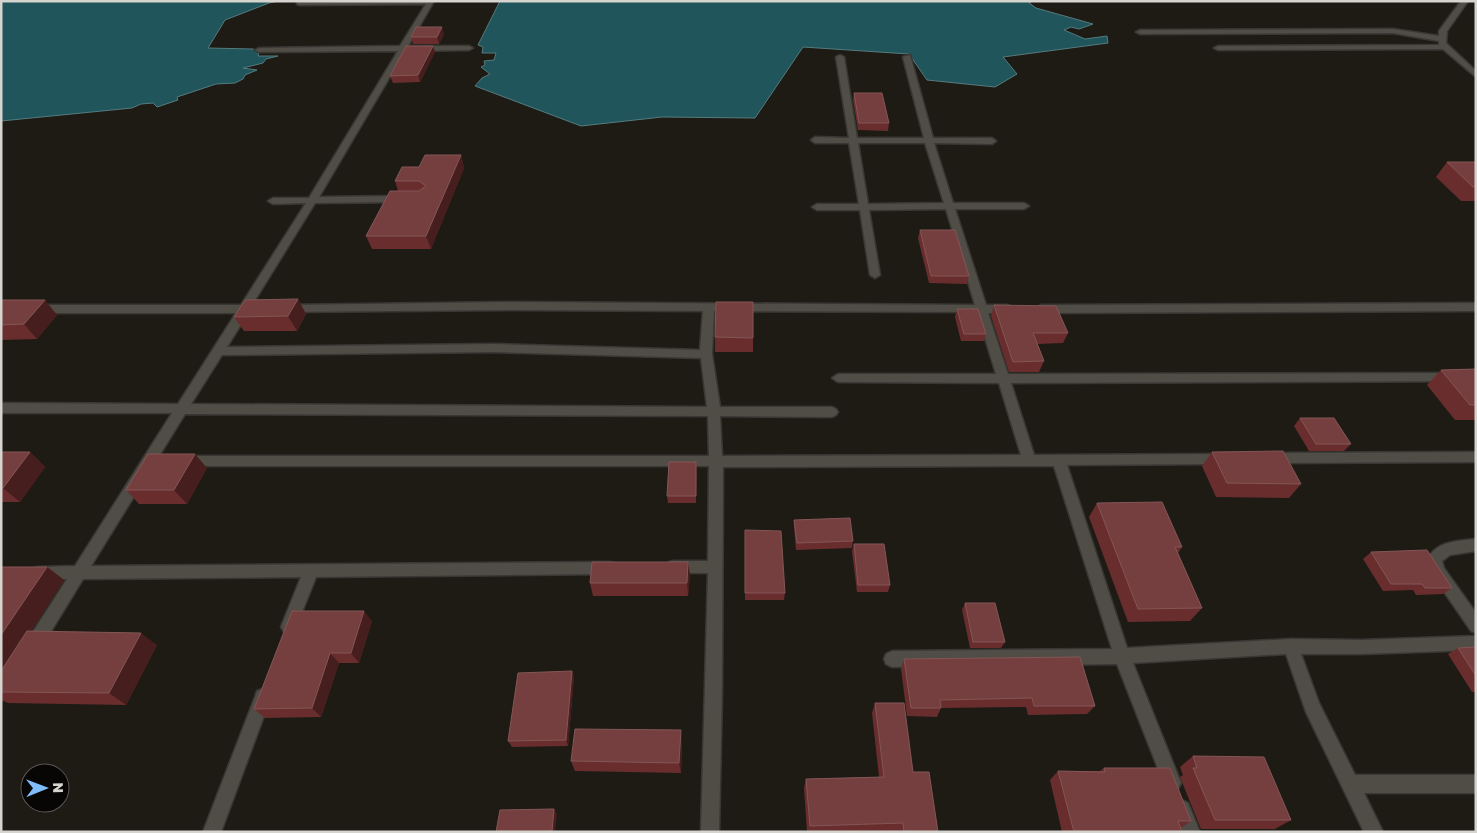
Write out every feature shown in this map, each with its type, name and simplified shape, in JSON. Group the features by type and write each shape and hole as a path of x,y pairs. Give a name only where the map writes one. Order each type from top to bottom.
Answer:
{"street":[{"path":"1443,43 1443,31 1466,1"},
{"path":"299,3 430,2"},
{"path":"27,655 312,201 430,2"},
{"path":"1140,32 1393,31 1443,43 1476,75"},
{"path":"1218,48 1295,49 1443,43"},
{"path":"259,50 468,48"},
{"path":"840,57 875,275"},
{"path":"907,57 929,141 1029,460"},
{"path":"815,140 992,141"},
{"path":"273,201 415,199"},
{"path":"817,207 1024,206"},
{"path":"1,308 269,309 511,306 1027,309 1476,307"},
{"path":"709,308 706,354 714,410 716,461 714,692 710,832"},
{"path":"218,351 494,348 706,354"},
{"path":"838,378 1476,377"},
{"path":"1,408 832,412"},
{"path":"1254,458 1476,457"},
{"path":"149,462 1235,459"},
{"path":"1059,460 1122,656 1191,832"},
{"path":"1476,545 1445,549 1437,554 1434,560 1438,571 1476,626"},
{"path":"656,568 715,567"},
{"path":"21,573 626,568"},
{"path":"282,645 310,570"},
{"path":"892,659 1122,656 1291,646 1361,647 1476,643"},
{"path":"1291,646 1312,706 1374,832"},
{"path":"212,832 268,682"},
{"path":"1351,784 1476,784"}],"water":[{"path":"1,1 279,1 225,20 208,48 253,49 259,51 258,56 278,56 266,59 263,63 243,68 257,70 245,75 243,79 235,83 216,84 177,97 178,100 157,107 153,103 141,104 132,108 1,121"},
{"path":"500,1 1033,1 1029,3 1036,8 1093,24 1079,29 1071,27 1064,30 1085,39 1107,36 1108,43 1003,57 1017,74 995,87 927,80 909,54 803,47 755,118 662,117 581,126 475,86 482,78 490,74 481,67 485,65 484,61 494,60 496,53 482,53 483,47 478,45"}],"building":[{"path":"416,27 442,27 437,37 411,37"},
{"path":"406,46 433,46 418,75 390,76"},
{"path":"854,93 882,93 889,123 859,123"},
{"path":"425,155 461,155 426,236 366,236 390,191 419,191 426,186 419,181 395,181 402,167 419,167"},
{"path":"1447,162 1476,162 1476,187 1473,187"},
{"path":"920,230 955,230 969,276 931,276"},
{"path":"298,299 288,316 234,317 245,300"},
{"path":"1,300 45,300 24,324 1,325"},
{"path":"716,302 753,302 753,338 715,337"},
{"path":"994,305 1056,306 1068,333 1033,333 1044,361 1013,362"},
{"path":"957,309 978,309 986,334 964,334"},
{"path":"1476,369 1476,405 1470,405 1441,370"},
{"path":"1300,418 1334,418 1351,444 1316,444"},
{"path":"1283,451 1301,484 1227,483 1212,452"},
{"path":"1,452 30,452 3,488 1,488"},
{"path":"148,454 195,454 174,490 126,490"},
{"path":"669,462 696,462 696,496 667,496"},
{"path":"1162,502 1182,547 1175,547 1202,608 1138,609 1097,503"},
{"path":"850,518 853,541 797,543 794,520"},
{"path":"745,530 781,531 785,593 745,593"},
{"path":"854,544 884,544 890,585 858,585"},
{"path":"1427,550 1452,588 1425,588 1422,584 1391,584 1371,552"},
{"path":"592,562 688,562 687,583 590,583"},
{"path":"1,567 47,567 1,635"},
{"path":"965,603 995,603 1005,642 973,642"},
{"path":"292,611 364,611 351,653 330,653 312,708 254,709"},
{"path":"27,631 141,633 109,693 1,692 1,671"},
{"path":"1476,647 1476,676 1458,648"},
{"path":"1080,657 1095,706 1034,706 1032,698 940,700 941,708 911,708 904,659"},
{"path":"572,671 566,740 508,741 518,673"},
{"path":"875,703 904,703 913,772 929,772 938,832 904,832 903,823 810,826 806,779 884,777"},
{"path":"575,729 681,730 679,763 571,761"},
{"path":"1193,756 1264,757 1291,820 1215,820 1193,768 1197,768"},
{"path":"1104,768 1170,768 1191,821 1178,821 1182,832 1074,832 1058,771 1105,772"},
{"path":"554,809 552,832 496,832 500,810"}]}
